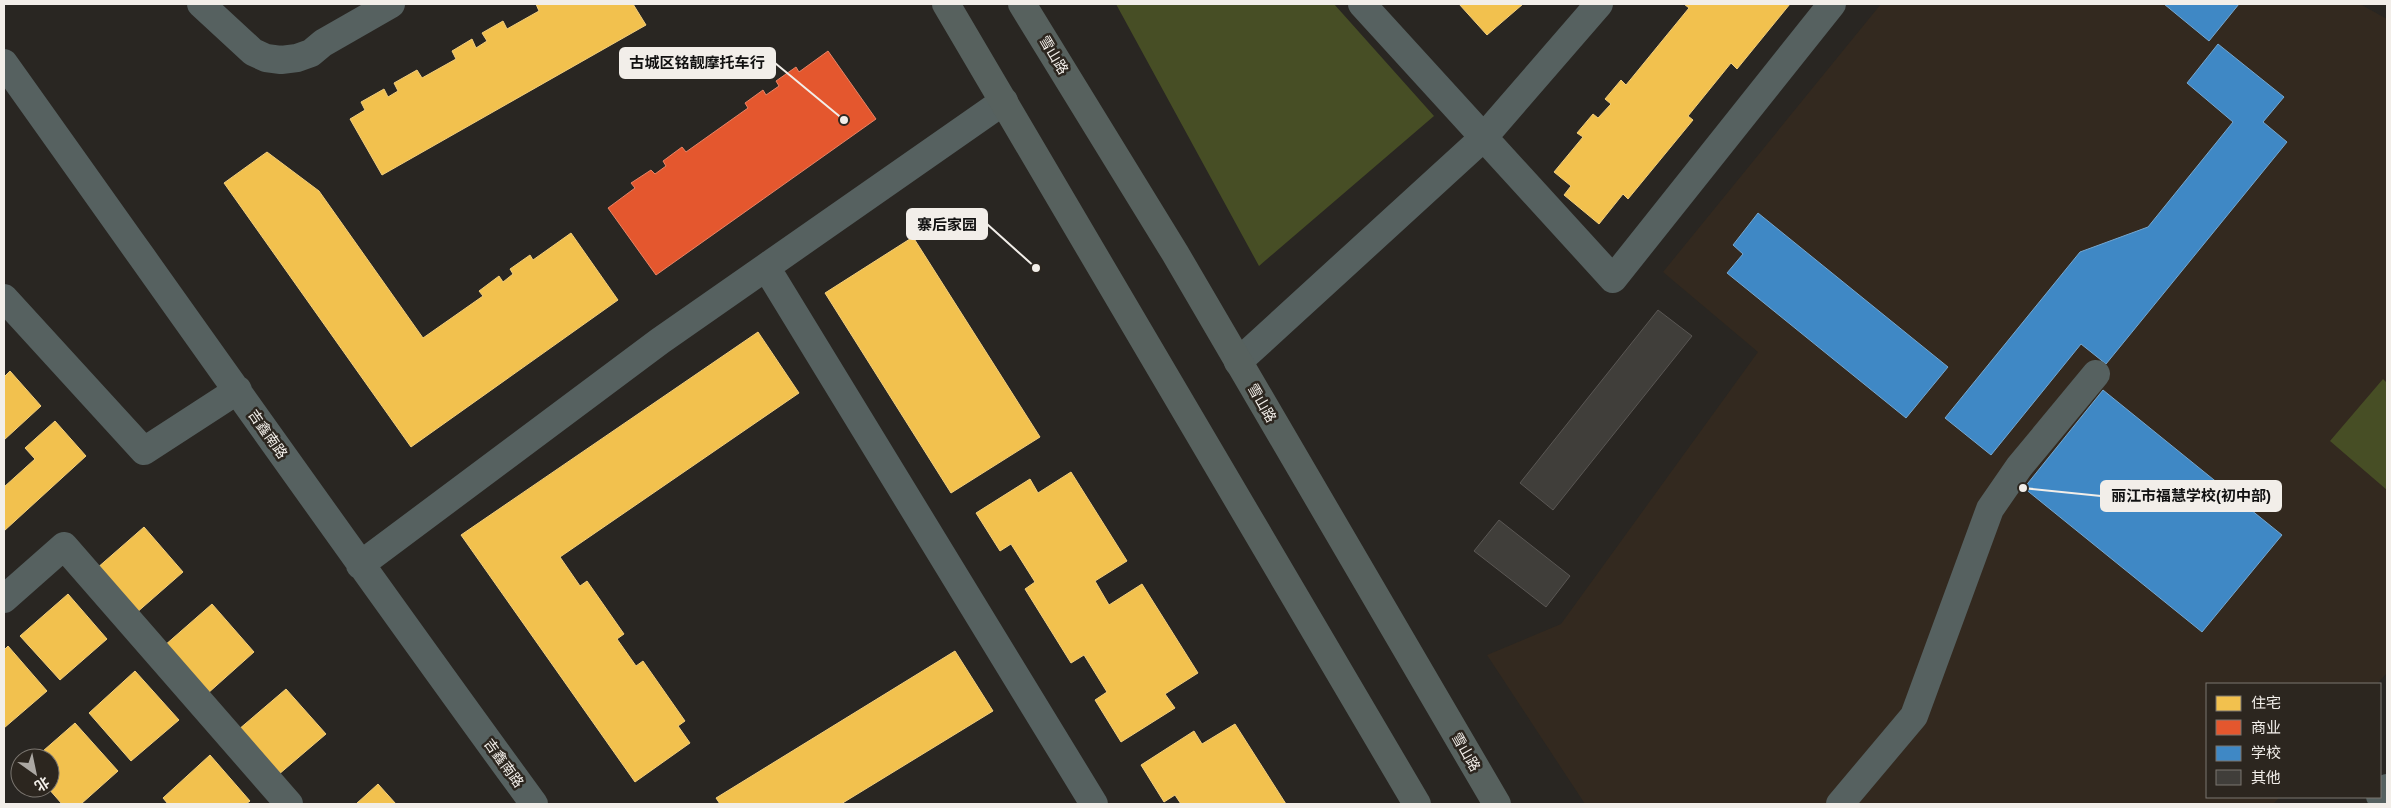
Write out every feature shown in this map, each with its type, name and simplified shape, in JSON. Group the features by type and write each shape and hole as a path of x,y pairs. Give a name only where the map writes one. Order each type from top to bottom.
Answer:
{"main road":[{"path":"946,4 1416,804"},
{"name":"雪山路","path":"1022,4 1175,254 1497,804"}],"street":[{"path":"201,4 253,52 266,58 281,60 297,58 311,53 323,43 392,4"},
{"path":"1362,4 1613,279 1832,4"},
{"path":"1238,362 1483,138 1599,4"},
{"name":"吉鑫南路","path":"4,63 238,390 360,565 534,804"},
{"path":"360,565 660,341 1004,101"},
{"path":"766,267 1094,804"},
{"path":"4,298 144,451 238,390"},
{"path":"1840,804 1914,716 1990,509 2019,466 2096,374"},
{"path":"4,599 64,546 289,804"}],"shaded area":[{"path":"1881,4 2360,4 2387,19 2387,673 2378,683 2206,683 2206,798 2279,798 2273,804 1585,804 1487,655 1561,624 1758,352 1663,272"}],"green space":[{"path":"1116,4 1334,4 1434,116 1259,266"},
{"path":"2383,379 2387,383 2387,490 2330,441"}],"building: 住宅":[{"path":"536,4 633,4 646,25 382,175 350,119 365,110 361,102 384,89 388,97 398,91 394,83 417,70 422,78 456,59 452,51 472,39 476,48 487,41 482,33 503,21 507,29 539,11"},
{"path":"1459,4 1523,4 1487,35"},
{"path":"1684,4 1790,4 1737,69 1731,63 1688,116 1693,120 1628,199 1623,194 1599,224 1564,195 1571,186 1554,172 1583,137 1577,133 1593,114 1598,118 1611,104 1605,99 1621,80 1626,85 1689,8"},
{"path":"267,152 319,191 423,338 483,296 479,291 499,276 503,282 513,274 510,269 530,255 533,260 571,233 618,300 411,447 224,183"},
{"path":"913,237 1040,437 951,493 825,293"},
{"path":"758,332 799,393 560,557 580,586 587,581 624,634 617,639 636,666 643,661 685,721 678,726 690,743 635,782 461,535"},
{"path":"10,371 41,406 4,440 4,377"},
{"path":"55,421 86,456 4,531 4,487 35,459 25,448"},
{"path":"1071,472 1127,561 1095,581 1109,605 1142,584 1198,673 1165,694 1175,708 1121,742 1095,700 1107,692 1084,655 1071,663 1025,589 1035,582 1011,544 1000,551 976,513 1030,479 1038,493"},
{"path":"144,527 183,572 135,614 96,569"},
{"path":"68,594 107,639 60,680 20,636"},
{"path":"212,604 254,652 207,694 164,646"},
{"path":"8,646 47,691 4,728 4,650"},
{"path":"955,651 993,711 841,804 720,804 716,798"},
{"path":"135,671 179,720 131,761 89,713"},
{"path":"286,689 326,734 278,775 238,730"},
{"path":"75,723 118,771 81,804 62,804 57,798 60,798 60,748 46,748"},
{"path":"1235,724 1286,804 1181,804 1175,795 1164,802 1141,765 1194,731 1202,744"},
{"path":"210,755 250,801 246,804 168,804 163,798"},
{"path":"378,784 396,804 356,804"}],"building: 商业":[{"path":"828,51 876,119 656,275 608,208 635,188 631,183 651,170 655,174 666,166 663,161 682,147 686,152 748,108 745,103 763,90 766,95 779,86 776,81 796,67 799,72"}],"building: 学校":[{"path":"2164,4 2239,4 2209,41"},
{"path":"2218,44 2284,97 2263,122 2287,142 2106,364 2081,344 1991,455 1945,418 2080,252 2148,227 2233,122 2187,83"},
{"path":"1758,213 1948,367 1906,418 1727,273 1743,254 1733,245"},
{"path":"2103,390 2282,535 2202,632 2024,488"}],"building: 其他":[{"path":"1658,310 1692,336 1553,510 1520,483"},
{"path":"1499,520 1570,576 1546,607 1474,551"}],"place":[{"name":"古城区铭靓摩托车行","path":"844,120"},
{"name":"寨后家园","path":"1036,268"},
{"name":"丽江市福慧学校(初中部)","path":"2023,488"}]}
